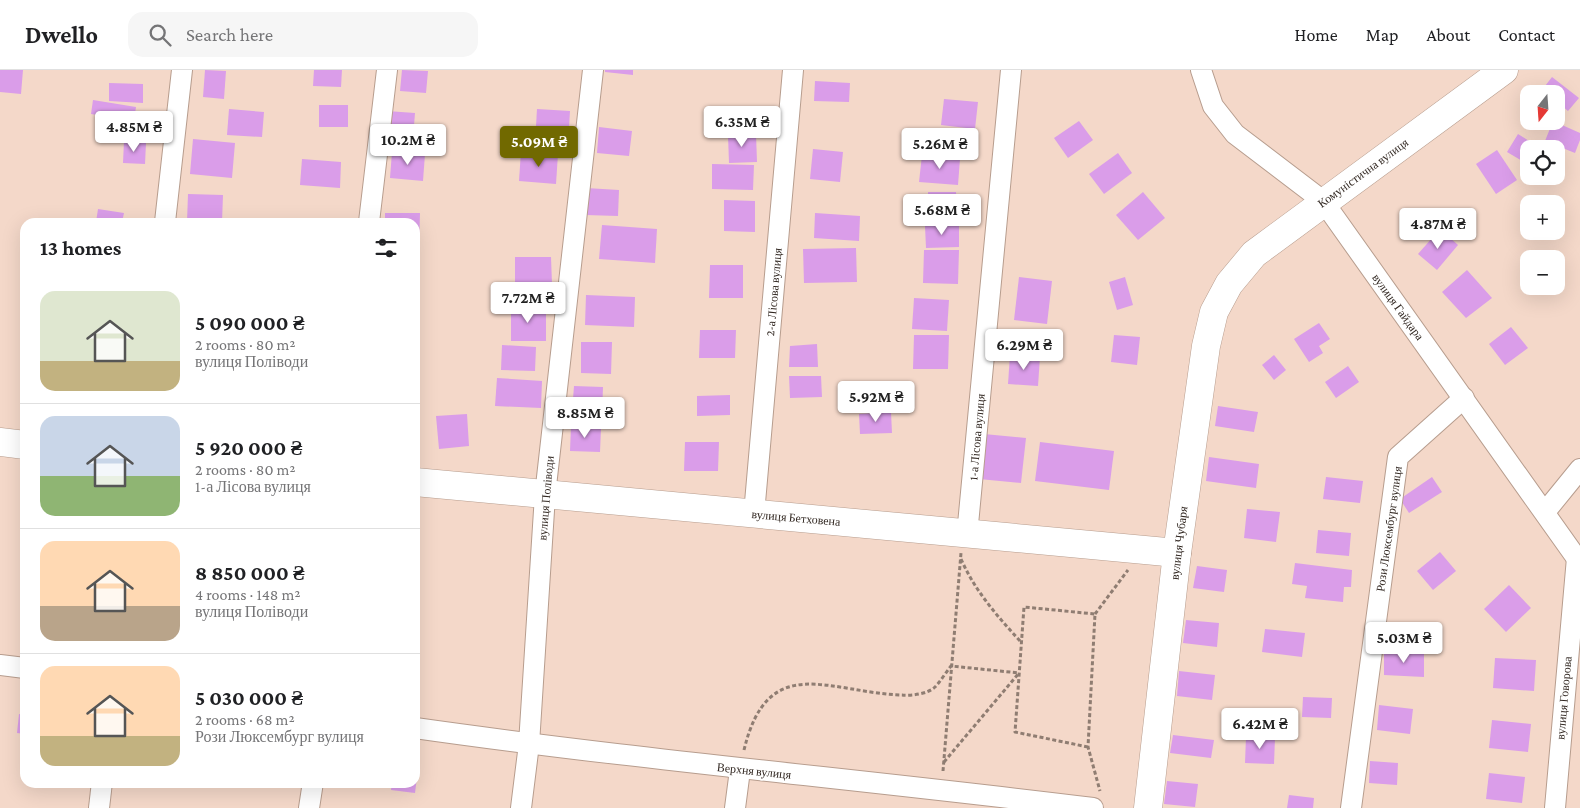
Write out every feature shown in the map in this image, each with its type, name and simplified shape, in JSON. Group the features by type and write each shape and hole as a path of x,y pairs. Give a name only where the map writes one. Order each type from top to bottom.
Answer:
{"street":[{"path":"165,218 182,70"},
{"path":"369,218 387,70"},
{"name":"вулиця Поліводи","path":"521,808 529,744 545,494 593,70"},
{"name":"2-а Лісова вулиця","path":"754,514 794,70"},
{"name":"1-а Лісова вулиця","path":"964,545 1010,70"},
{"name":"вулиця Гайдара","path":"1201,70 1213,106 1235,134 1323,201 1578,560"},
{"name":"Комуністична вулиця","path":"1229,284 1254,254 1323,201 1504,70"},
{"name":"вулиця Чубаря","path":"1148,808 1178,553 1206,346 1214,312 1229,284"},
{"name":"Рози Люксембург вулиця","path":"1350,808 1398,457 1464,398"},
{"path":"0,442 20,444"},
{"path":"1545,512 1580,469"},
{"name":"вулиця Бетховена","path":"420,482 754,514 964,545 1142,550 1178,553"},
{"name":"вулиця Говорова","path":"1555,808 1578,560"},
{"path":"0,665 20,667"},
{"name":"Верхня вулиця","path":"420,729 740,770 940,799 1098,804"},
{"path":"735,808 740,770"},
{"path":"99,808 101,788"},
{"path":"309,808 312,788"}],"path":[{"path":"964,545 970,579 993,612 1022,642"},
{"path":"940,799 951,666 964,545"},
{"path":"1098,804 1088,747 1095,614 1142,550"},
{"path":"1088,747 1015,732 1024,607 1095,614"},
{"path":"951,666 1020,673"},
{"path":"740,770 752,722 762,704 774,694 794,684 814,682 881,694 912,696 934,688 951,666"},
{"path":"943,763 1020,673"}],"building":[{"path":"0,70 23,70 21,94 0,92"},
{"path":"205,70 226,71 224,99 203,97"},
{"path":"314,70 342,70 341,87 313,86"},
{"path":"402,70 428,71 426,93 400,91"},
{"path":"605,70 633,70 633,75 605,72"},
{"path":"1552,77 1562,85 1546,85"},
{"path":"815,81 850,83 849,102 814,101"},
{"path":"109,83 143,84 143,103 109,101"},
{"path":"1565,87 1579,98 1568,111 1565,108"},
{"path":"944,99 978,102 975,129 941,125"},
{"path":"93,100 136,107 134,121 91,114"},
{"path":"319,105 348,105 348,127 319,127"},
{"path":"229,109 264,112 262,137 227,135"},
{"path":"537,109 570,111 568,145 535,143"},
{"path":"387,111 415,113 413,138 386,137"},
{"path":"1079,121 1093,140 1068,158 1054,138"},
{"path":"1565,126 1580,133 1580,140 1575,153 1565,149 1565,140 1545,140 1549,130 1565,130"},
{"path":"599,127 632,131 629,156 597,153"},
{"path":"756,134 757,162 729,163 728,135"},
{"path":"1518,134 1528,140 1520,140 1520,160 1507,152"},
{"path":"193,139 235,143 232,178 190,174"},
{"path":"124,141 146,143 145,164 123,163"},
{"path":"813,149 843,152 840,182 810,179"},
{"path":"1497,150 1517,180 1496,194 1476,164"},
{"path":"521,151 558,154 556,184 519,181"},
{"path":"392,152 425,154 423,181 390,178"},
{"path":"1118,153 1132,173 1104,194 1089,174"},
{"path":"922,155 960,159 958,185 919,182"},
{"path":"302,159 341,162 340,188 300,185"},
{"path":"712,164 754,165 753,190 712,189"},
{"path":"586,188 619,190 618,216 585,215"},
{"path":"928,192 956,192 957,215 929,216"},
{"path":"1143,192 1165,218 1138,240 1116,215"},
{"path":"188,194 223,195 222,218 187,218"},
{"path":"724,200 755,201 755,232 724,231"},
{"path":"98,209 124,213 123,218 97,218"},
{"path":"385,213 420,213 420,218 385,218"},
{"path":"815,213 860,216 859,241 814,238"},
{"path":"602,225 657,229 655,263 599,259"},
{"path":"959,225 959,247 926,248 925,226"},
{"path":"1440,229 1458,245 1437,270 1418,254"},
{"path":"856,248 857,282 804,283 803,249"},
{"path":"924,250 959,250 958,284 923,283"},
{"path":"515,257 551,257 552,284 515,284"},
{"path":"710,265 743,265 743,298 709,298"},
{"path":"1467,270 1492,298 1466,318 1442,292"},
{"path":"1019,277 1052,281 1047,324 1014,320"},
{"path":"1125,277 1133,305 1117,310 1109,282"},
{"path":"586,295 635,297 634,327 585,325"},
{"path":"914,298 949,300 947,331 912,329"},
{"path":"511,307 546,308 546,341 511,341"},
{"path":"1319,323 1330,339 1319,346 1323,353 1309,362 1294,339"},
{"path":"1511,327 1528,348 1505,365 1489,344"},
{"path":"700,330 736,330 735,358 699,358"},
{"path":"914,335 949,335 948,369 913,369"},
{"path":"1114,335 1140,337 1137,365 1111,362"},
{"path":"581,342 612,342 611,374 581,373"},
{"path":"817,344 818,367 789,367 790,346"},
{"path":"502,345 536,347 535,371 501,370"},
{"path":"1010,355 1040,357 1038,386 1008,384"},
{"path":"1274,355 1286,370 1274,380 1262,365"},
{"path":"1348,366 1359,382 1336,398 1325,382"},
{"path":"789,376 821,376 822,397 790,398"},
{"path":"497,378 542,381 541,408 495,406"},
{"path":"574,386 603,387 602,414 572,412"},
{"path":"730,395 730,415 697,416 697,396"},
{"path":"1218,406 1258,412 1254,432 1215,426"},
{"path":"891,412 892,433 860,434 859,414"},
{"path":"467,414 469,446 439,449 436,416"},
{"path":"571,426 601,428 600,452 570,451"},
{"path":"984,434 1026,438 1021,483 979,479"},
{"path":"685,442 719,442 718,471 684,471"},
{"path":"1040,442 1114,451 1109,490 1035,481"},
{"path":"1209,457 1259,464 1256,488 1206,481"},
{"path":"1326,477 1363,481 1360,503 1323,499"},
{"path":"1432,477 1442,492 1409,513 1400,499"},
{"path":"1247,509 1280,512 1276,542 1244,538"},
{"path":"1318,530 1351,533 1349,556 1316,553"},
{"path":"1440,552 1456,571 1433,590 1417,571"},
{"path":"1295,563 1352,570 1351,587 1344,587 1343,602 1305,598 1307,586 1292,584"},
{"path":"1197,566 1227,570 1224,592 1193,588"},
{"path":"1509,585 1531,608 1506,632 1484,609"},
{"path":"1186,620 1219,623 1217,647 1183,643"},
{"path":"1265,629 1305,633 1302,657 1262,652"},
{"path":"1384,651 1424,653 1424,677 1384,675"},
{"path":"1495,658 1536,660 1534,691 1493,688"},
{"path":"1179,671 1215,675 1212,700 1177,696"},
{"path":"1303,697 1332,698 1331,718 1302,717"},
{"path":"1379,705 1413,709 1410,734 1377,730"},
{"path":"19,714 20,733 17,733"},
{"path":"1492,720 1531,724 1528,752 1489,748"},
{"path":"1173,735 1214,740 1211,758 1170,753"},
{"path":"1246,737 1275,738 1274,764 1245,763"},
{"path":"1370,761 1398,763 1397,785 1369,783"},
{"path":"1489,773 1525,777 1522,803 1486,799"},
{"path":"1167,781 1198,784 1195,807 1164,804"},
{"path":"391,788 416,788 415,793 391,790"},
{"path":"1289,795 1314,798 1313,808 1287,808"}]}
